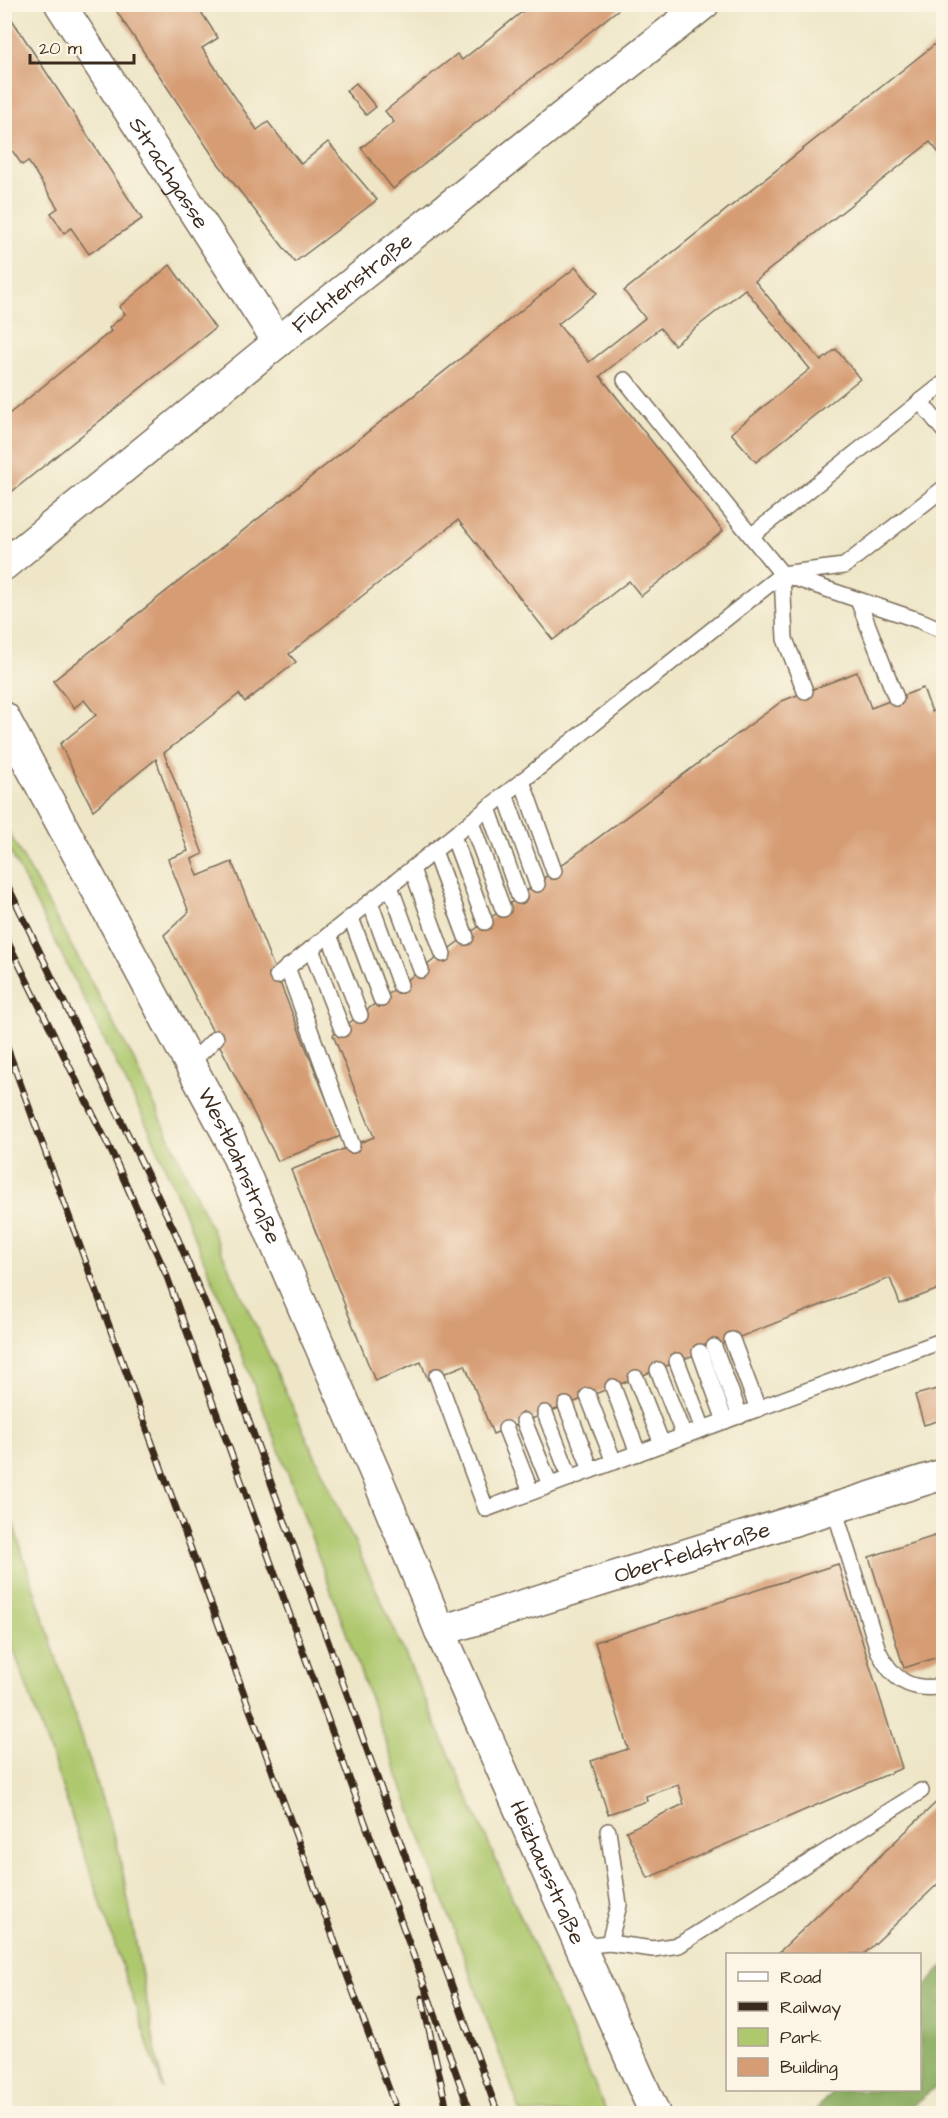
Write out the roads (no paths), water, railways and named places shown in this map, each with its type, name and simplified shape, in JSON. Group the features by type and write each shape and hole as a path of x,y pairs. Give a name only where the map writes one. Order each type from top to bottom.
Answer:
{"street":[{"name":"Strachgasse","path":"60,4 278,342"},
{"name":"Fichtenstraße","path":"4,565 278,342 704,4"},
{"name":"Westbahnstraße","path":"4,717 239,1159 376,1475 440,1631"},
{"name":"Oberfeldstraße","path":"440,1631 944,1474"},
{"name":"Heizhausstraße","path":"440,1631 595,1945 655,2114"}],"lane":[{"path":"625,380 782,574 944,631"},
{"path":"751,536 944,383"},
{"path":"920,401 944,430"},
{"path":"352,1145 282,971 782,574 844,566 944,488"},
{"path":"782,574 785,639 806,692"},
{"path":"858,600 896,698"},
{"path":"522,781 554,870"},
{"path":"505,794 537,884"},
{"path":"488,808 519,896"},
{"path":"471,822 503,909"},
{"path":"453,836 485,922"},
{"path":"434,851 466,937"},
{"path":"412,869 443,954"},
{"path":"390,886 421,970"},
{"path":"370,902 400,985"},
{"path":"351,918 381,999"},
{"path":"329,935 360,1015"},
{"path":"311,949 342,1029"},
{"path":"190,1064 216,1038"},
{"path":"732,1340 758,1409"},
{"path":"437,1376 486,1509 944,1340"},
{"path":"725,1421 707,1350 740,1416"},
{"path":"677,1361 703,1429"},
{"path":"658,1370 684,1436"},
{"path":"636,1378 662,1444"},
{"path":"613,1387 638,1453"},
{"path":"588,1396 614,1462"},
{"path":"566,1405 591,1470"},
{"path":"545,1413 570,1478"},
{"path":"524,1421 550,1485"},
{"path":"506,1429 531,1492"},
{"path":"834,1508 878,1650 887,1668 902,1682 926,1689 944,1686"},
{"path":"608,1831 619,1905 595,1945 653,1949 679,1945 921,1791"}],"railway":[{"path":"4,878 175,1232 216,1330 498,2114"},
{"path":"4,934 113,1155 166,1274 471,2114"},
{"path":"4,1039 398,2114"},
{"path":"422,1998 448,2114"}]}
